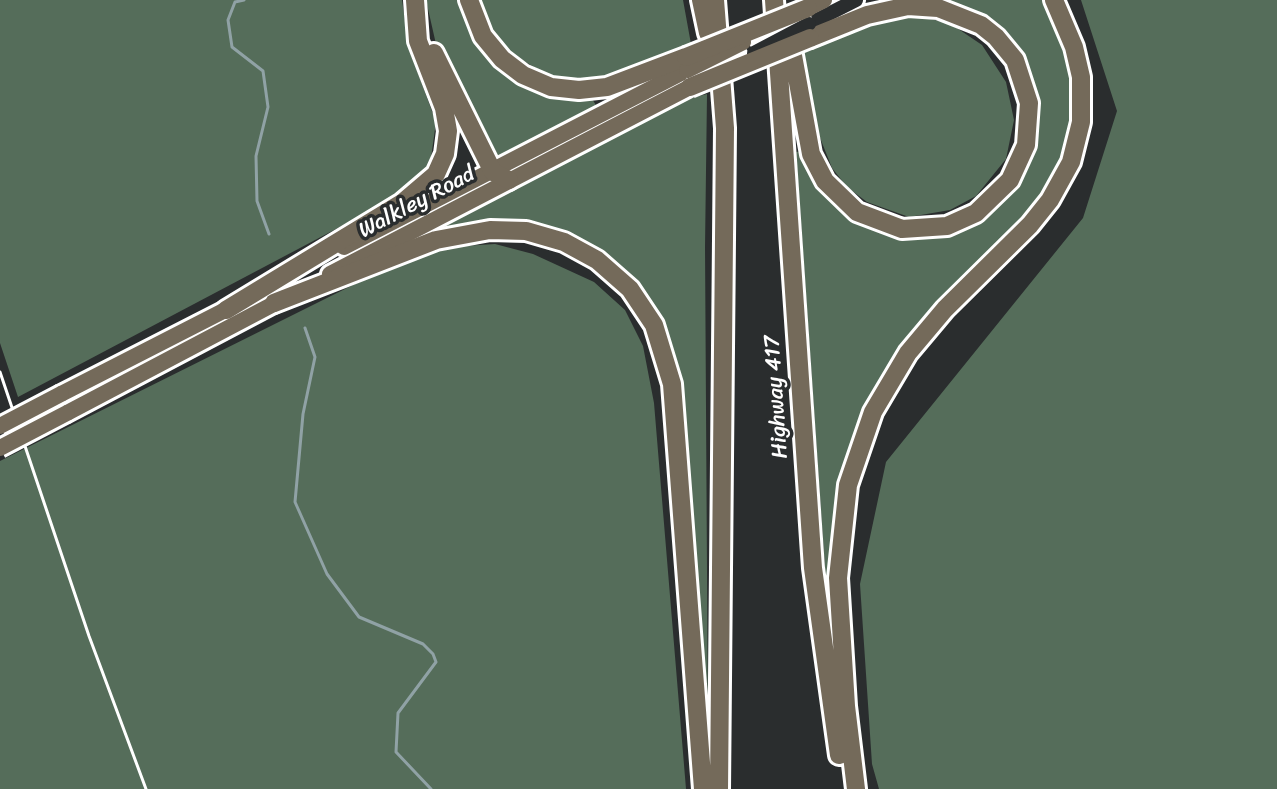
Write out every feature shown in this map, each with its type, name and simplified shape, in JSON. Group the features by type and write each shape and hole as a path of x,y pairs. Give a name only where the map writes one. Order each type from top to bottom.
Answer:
{"highway":[{"path":"226,310 402,203 436,174 445,154 448,131 444,108 418,41 415,0"},
{"path":"421,0 430,46 501,176"},
{"path":"469,0 483,36 502,59 523,75 551,87 579,90 688,71 813,18"},
{"path":"701,0 725,184"},
{"path":"715,0 725,128 719,789"},
{"name":"Highway 417","path":"774,0 813,568 845,789"},
{"path":"688,71 813,18 867,15 908,6 938,8 981,25 1015,60 1029,103 1026,145 1010,180 982,208 947,226 902,229 857,212 825,181 811,154 784,0"},
{"path":"856,789 846,706 838,578 843,514 852,470 873,412 908,353 945,309 1041,212 1071,162 1081,122 1081,77 1074,47 1054,0"},
{"path":"274,303 436,240 490,230 540,234 574,246 597,260 630,289 657,332 672,384 703,789"}],"main road":[{"path":"813,18 856,0"},
{"name":"Walkley Road","path":"0,448 274,303 688,71"},
{"name":"Walkley Road","path":"0,426 226,310 501,176"}],"green space":[{"path":"0,0 402,0 409,49 436,122 430,165 416,182 370,211 18,397 0,343"},
{"path":"426,0 464,0 488,50 591,97 597,107 496,161 438,53"},
{"path":"479,0 683,0 691,44 604,77 579,82 551,77 510,53 493,37"},
{"path":"919,0 1047,0 1070,55 1076,106 1069,153 1038,208 878,388 835,582 826,583 796,152 804,151 837,205 944,232 1028,158 1014,47"},
{"path":"1081,0 1277,0 1277,789 879,789 872,764 860,584 886,462 1083,218 1117,111"},
{"path":"911,14 951,24 982,45 1006,82 1014,120 1006,159 976,196 950,210 909,217 867,202 847,187 832,168 815,125 799,54 873,17"},
{"path":"707,94 708,733 704,734 683,450 649,303 556,232 426,239 423,232 676,102"},
{"path":"495,244 533,254 594,282 625,310 643,346 654,403 686,789 0,789 0,461 357,283 448,247"}],"waterway":[{"path":"244,0 235,2 228,20 232,47 263,71 268,107 256,156 257,201 269,234"},
{"path":"305,328 315,357 303,414 295,502 327,574 359,617 423,644 433,654 436,662 398,713 396,752 431,789"}],"railway":[{"path":"0,372 89,636 146,789"}]}
